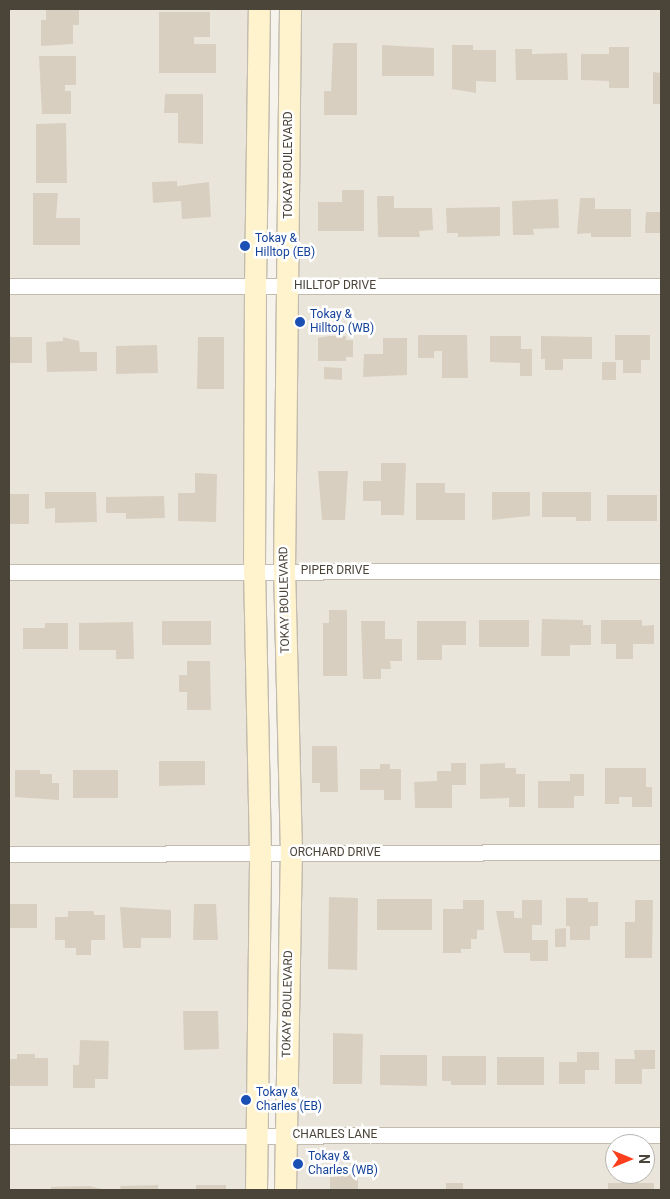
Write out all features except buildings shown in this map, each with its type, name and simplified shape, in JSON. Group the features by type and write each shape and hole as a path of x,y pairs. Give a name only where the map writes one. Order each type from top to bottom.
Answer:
{"street":[{"path":"256,1190 260,853 254,571 255,286 259,9"},
{"name":"TOKAY BOULEVARD","path":"285,1190 291,852 284,572 289,286 290,9"},
{"name":"HILLTOP DRIVE","path":"9,286 661,286"},
{"name":"PIPER DRIVE","path":"9,572 661,570"},
{"name":"ORCHARD DRIVE","path":"9,854 661,852"},
{"name":"CHARLES LANE","path":"9,1136 661,1134"}],"shaded area":[{"path":"9,9 250,9 244,610 250,825 247,1190 9,1190"},
{"path":"290,9 661,9 661,1190 285,1190"}],"place":[{"name":"Tokay & Hilltop (EB)","path":"245,246"},
{"name":"Tokay & Hilltop (WB)","path":"300,322"},
{"name":"Tokay & Charles (EB)","path":"246,1100"},
{"name":"Tokay & Charles (WB)","path":"298,1164"}]}
